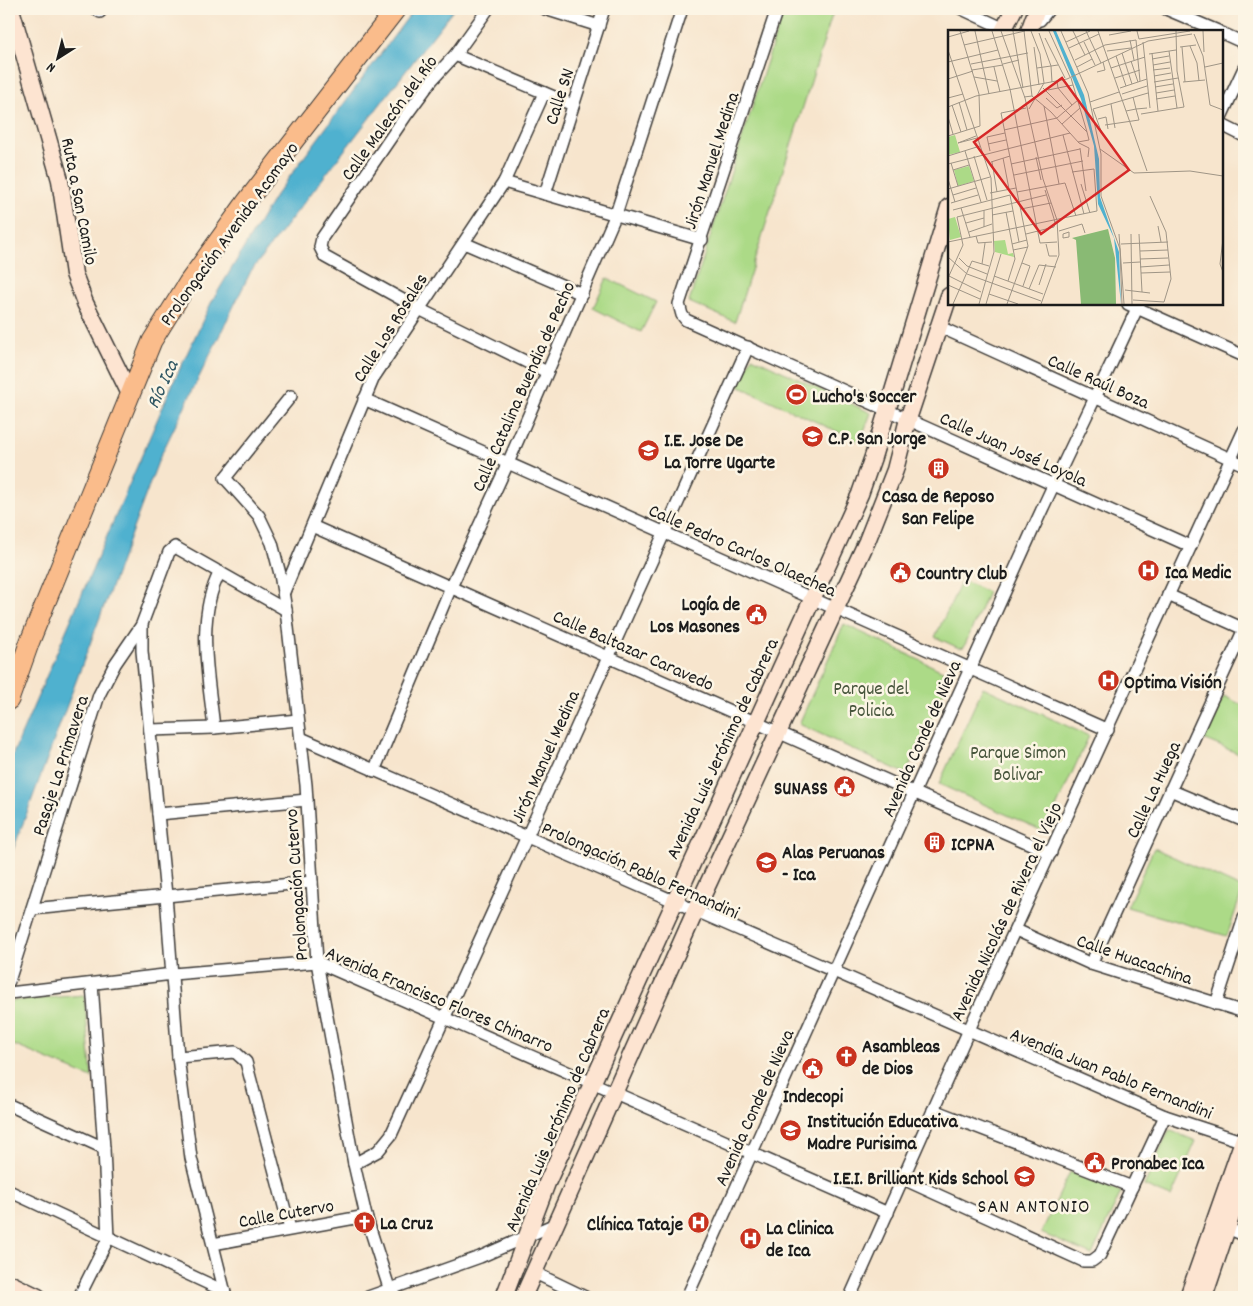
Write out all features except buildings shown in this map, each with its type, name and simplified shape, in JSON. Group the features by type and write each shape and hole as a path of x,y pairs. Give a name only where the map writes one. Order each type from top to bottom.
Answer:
{"main road":[{"name":"Prolongación Avenida Acomayo","path":"9,700 152,341 188,283 253,193 396,9"}],"street":[{"name":"Ruta a San Camilo","path":"11,9 60,180 74,274 85,303 130,394"},
{"name":"Calle Malecón del Río","path":"419,309 325,257 320,247 322,238 407,114 432,80 455,55 488,9"},
{"path":"545,9 598,26"},
{"name":"Calle SN","path":"544,194 604,9"},
{"name":"Calle Catalina Buendia de Pecho","path":"374,771 451,587 508,463 616,214 682,9"},
{"name":"Jirón Manuel Medina","path":"686,320 682,315 679,304 702,240 777,9"},
{"path":"962,9 1006,30 1014,9"},
{"path":"1033,21 1040,20 1049,9"},
{"path":"1166,9 1216,30"},
{"path":"1223,33 1244,43"},
{"path":"455,55 573,105"},
{"path":"1223,113 1244,68"},
{"name":"Calle Los Rosales","path":"284,592 374,377 504,182 544,93"},
{"path":"1223,126 1244,136"},
{"path":"504,182 702,240"},
{"name":"Avenida Luis Jerónimo de Cabrera","path":"504,1297 546,1183 860,494 948,217"},
{"path":"464,243 582,294"},
{"name":"Avenida Luis Jerónimo de Cabrera","path":"523,1297 553,1225 695,912 836,609 895,470 908,419 948,299"},
{"path":"1134,305 1244,356"},
{"name":"Avenida Conde de Nieva","path":"686,1297 832,972 1095,397 1134,305"},
{"path":"419,309 547,372"},
{"name":"Calle Juan José Loyola","path":"686,320 1190,546"},
{"name":"Calle Raúl Boza","path":"940,327 1244,465"},
{"name":"Jirón Manuel Medina","path":"354,1164 369,1157 386,1143 528,838 607,656 748,347"},
{"name":"Prolongación Cutervo","path":"291,396 229,470 226,480 242,495 258,516 272,543 284,592 307,800 317,962 354,1164 366,1216 391,1294"},
{"name":"Calle Pedro Carlos Olaechea","path":"364,399 1108,730"},
{"name":"Avenida Nicolás de Rivera el Viejo","path":"850,1297 968,1032 1244,430"},
{"name":"Calle Baltazar Caravedo","path":"312,526 1051,853"},
{"path":"225,1294 191,1158 178,1057 166,895 142,651 142,624 173,547 178,547 286,610"},
{"path":"214,728 206,628 212,586 220,572"},
{"path":"1168,596 1244,629"},
{"name":"Pasaje La Primavera","path":"9,981 99,695 115,664 142,624"},
{"name":"Calle La Huega","path":"1091,964 1244,629"},
{"path":"150,730 214,728 298,720"},
{"name":"Prolongación Pablo Fernandini","path":"301,738 968,1032"},
{"path":"1170,790 1244,820"},
{"path":"158,814 307,800"},
{"path":"32,909 312,882"},
{"path":"1216,1004 1244,918"},
{"name":"Calle Huacachina","path":"1016,930 1091,964 1244,1012"},
{"name":"Avenida Francisco Flores Chinarro","path":"9,993 172,974 317,962 888,1213"},
{"path":"78,1297 108,1239 104,1148 92,984"},
{"name":"Avendia Juan Pablo Fernandini","path":"968,1032 1165,1116 1244,1140"},
{"path":"178,1057 235,1052 244,1058 290,1229"},
{"path":"9,1104 104,1148"},
{"path":"933,1110 1132,1188"},
{"path":"903,1179 1088,1262 1100,1255 1165,1116"},
{"path":"1188,1297 1244,1140"},
{"path":"1204,1297 1244,1178"},
{"path":"9,1191 225,1294"},
{"name":"Calle Cutervo","path":"212,1244 366,1216"},
{"path":"368,1297 391,1294 553,1225"},
{"path":"1227,1228 1244,1234"},
{"path":"533,1272 585,1297"},
{"path":"9,1283 38,1297"}],"green space":[{"path":"784,9 834,9 735,322 689,302"},
{"path":"607,278 656,302 641,332 593,308"},
{"name":"Lucho's Soccer","path":"752,357 871,413 860,442 738,386"},
{"path":"962,580 988,592 964,647 959,648 935,637"},
{"name":"Parque del Policia","path":"844,624 951,675 906,774 799,724"},
{"name":"Parque Simon Bolivar","path":"983,687 1089,736 1045,832 939,784"},
{"path":"1224,696 1244,706 1244,756 1203,739"},
{"path":"1154,848 1243,889 1227,936 1127,907"},
{"path":"84,995 92,1078 9,1043 9,1001"},
{"path":"1169,1130 1196,1141 1171,1197 1144,1186"},
{"path":"1070,1172 1121,1192 1092,1255 1041,1233"}],"water":[{"name":"Río Ica","path":"414,9 454,9 251,271 159,459 9,861 9,763 173,383 211,303 273,199"}],"place":[{"name":"Lucho's Soccer","path":"796,395"},
{"name":"C.P. San Jorge","path":"812,437"},
{"name":"I.E. Jose De La Torre Ugarte","path":"648,450"},
{"name":"Casa de Reposo San Felipe","path":"938,469"},
{"name":"Ica Medic","path":"1149,571"},
{"name":"Country Club","path":"900,572"},
{"name":"Logía de Los Masones","path":"756,614"},
{"name":"Optima Visión","path":"1108,681"},
{"name":"SUNASS","path":"844,787"},
{"name":"ICPNA","path":"935,843"},
{"name":"Alas Peruanas - Ica","path":"766,862"},
{"name":"Asambleas de Dios","path":"846,1056"},
{"name":"Indecopi","path":"813,1069"},
{"name":"Institución Educativa Madre Purisima","path":"791,1131"},
{"name":"Pronabec Ica","path":"1095,1162"},
{"name":"I.E.I. Brilliant Kids School","path":"1024,1177"},
{"name":"La Cruz","path":"364,1222"},
{"name":"Clínica Tataje","path":"699,1223"},
{"name":"La Clinica de Ica","path":"750,1238"}],"district":[{"name":"SAN ANTONIO","path":"1034,1205"}]}
